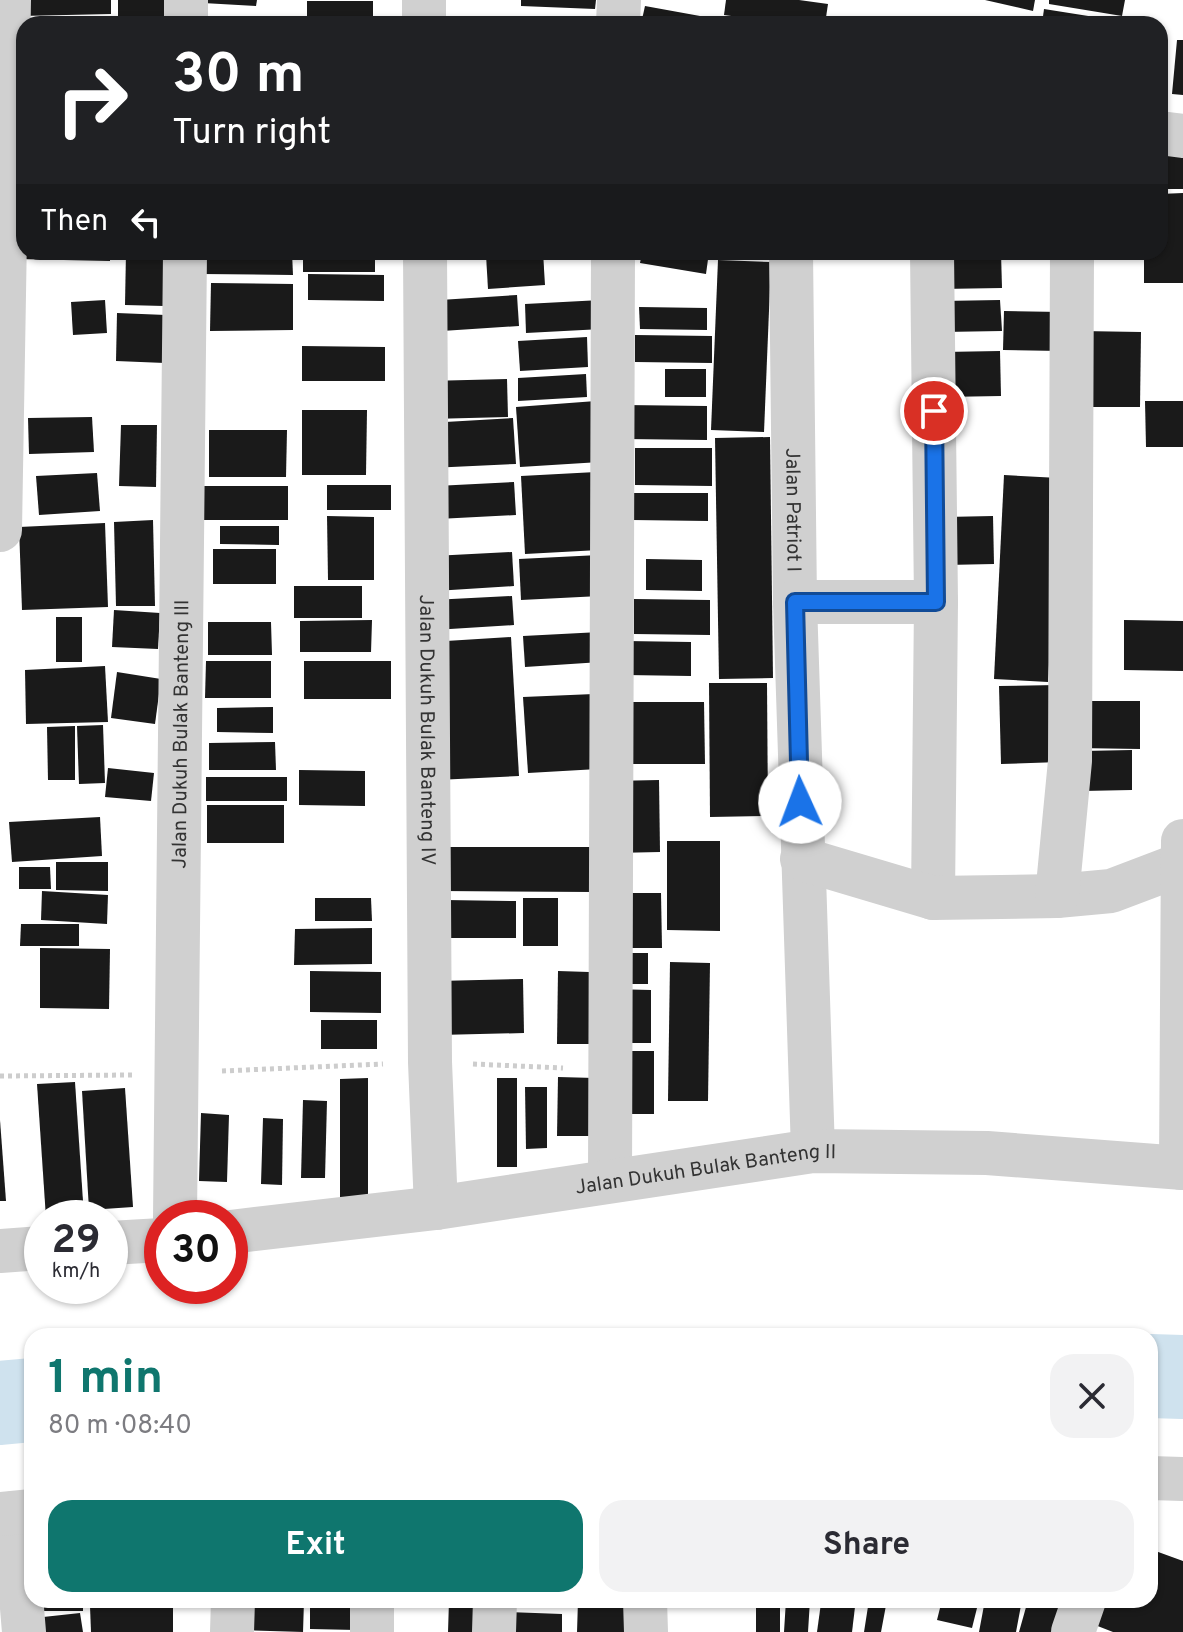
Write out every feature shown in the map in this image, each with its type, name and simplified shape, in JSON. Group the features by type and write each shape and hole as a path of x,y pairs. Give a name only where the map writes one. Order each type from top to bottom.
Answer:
{"street":[{"path":"0,530 9,0"},
{"name":"Jalan Dukuh Bulak Banteng III","path":"175,1200 185,260"},
{"name":"Jalan Dukuh Bulak Banteng IV","path":"425,260 430,1062 436,1208"},
{"path":"610,1180 613,260"},
{"name":"Jalan Patriot I","path":"791,260 795,602 813,1151"},
{"path":"932,260 936,602 933,898"},
{"path":"1057,896 1070,761 1072,260"},
{"path":"795,602 936,602"},
{"path":"1182,1168 1183,841"},
{"path":"802,859 933,898 1057,896 1111,891 1182,864"},
{"name":"Jalan Dukuh Bulak Banteng II","path":"248,1230 436,1208 813,1151 987,1153 1182,1168"},
{"path":"0,1251 24,1249"},
{"path":"1158,1478 1183,1479"},
{"path":"15,1512 24,1632"},
{"path":"232,1632 233,1608"},
{"path":"372,1608 372,1632"},
{"path":"494,1632 495,1608"},
{"path":"645,1608 646,1632"},
{"path":"1073,1632 1081,1608"}],"path":[{"path":"0,1076 177,1074 430,1062 608,1069"}],"building":[{"path":"21,0 111,0 111,14 21,16"},
{"path":"118,0 164,0 164,16 118,16"},
{"path":"203,0 257,0 256,6 203,3"},
{"path":"521,0 596,0 595,9 521,6"},
{"path":"726,0 799,0 828,4 826,16 724,15"},
{"path":"985,0 1035,0 1033,11"},
{"path":"1049,0 1125,0 1122,16 1049,4"},
{"path":"307,1 373,1 373,16 307,16"},
{"path":"645,6 700,16 643,16"},
{"path":"1044,9 1088,16 1043,16"},
{"path":"1177,40 1183,40 1183,95 1172,94"},
{"path":"1168,148 1183,149 1183,189 1168,189"},
{"path":"1183,193 1183,283 1144,283 1144,260 1168,260 1168,194"},
{"path":"126,260 165,260 164,306 125,305"},
{"path":"202,260 292,260 293,275 202,274"},
{"path":"303,260 375,260 375,272 303,272"},
{"path":"486,260 543,260 545,285 488,289"},
{"path":"641,260 708,260 706,274 640,263"},
{"path":"718,260 771,262 764,432 711,430"},
{"path":"941,260 1001,260 1002,288 941,289"},
{"path":"308,274 384,275 384,301 308,300"},
{"path":"211,283 293,284 293,330 210,331"},
{"path":"517,295 519,326 442,331 440,300"},
{"path":"105,300 107,333 73,335 71,302"},
{"path":"601,300 602,329 526,333 525,304"},
{"path":"1000,300 1002,331 943,332 942,301"},
{"path":"639,307 707,308 707,330 640,329"},
{"path":"1004,311 1061,312 1061,351 1003,350"},
{"path":"117,313 166,315 165,363 116,361"},
{"path":"1081,331 1141,332 1140,407 1080,407"},
{"path":"635,335 712,336 712,363 635,362"},
{"path":"587,337 588,367 520,371 518,341"},
{"path":"302,346 385,347 385,381 302,381"},
{"path":"1000,351 1001,396 944,397 943,352"},
{"path":"665,369 706,369 706,397 665,397"},
{"path":"586,374 587,397 518,401 518,378"},
{"path":"507,379 508,417 430,419 428,381"},
{"path":"596,401 600,462 520,467 516,407"},
{"path":"1145,401 1183,401 1183,447 1146,447"},
{"path":"625,405 707,406 707,440 625,439"},
{"path":"302,410 367,410 366,475 302,475"},
{"path":"92,417 94,452 29,454 28,418"},
{"path":"513,418 516,464 430,468 428,423"},
{"path":"121,425 157,425 156,487 119,486"},
{"path":"209,430 287,430 286,477 209,477"},
{"path":"770,437 773,678 719,679 715,438"},
{"path":"635,448 712,448 712,486 635,485"},
{"path":"596,472 599,550 525,554 521,476"},
{"path":"97,473 100,511 39,515 36,476"},
{"path":"1004,475 1059,478 1048,682 994,679"},
{"path":"514,482 516,515 438,519 436,486"},
{"path":"327,485 391,485 391,510 327,510"},
{"path":"196,486 288,486 288,520 195,520"},
{"path":"632,493 708,493 708,521 632,520"},
{"path":"327,516 374,517 374,580 328,580"},
{"path":"993,516 994,564 946,565 945,517"},
{"path":"153,520 155,606 116,606 114,522"},
{"path":"105,523 108,607 22,610 19,527"},
{"path":"220,526 279,526 279,545 220,544"},
{"path":"213,549 276,549 276,584 213,584"},
{"path":"512,552 514,586 435,591 433,556"},
{"path":"599,555 600,596 521,600 519,559"},
{"path":"646,559 702,560 702,591 646,590"},
{"path":"294,586 362,586 362,618 294,618"},
{"path":"512,596 514,625 434,630 432,600"},
{"path":"634,599 710,600 710,635 634,634"},
{"path":"114,610 160,613 158,649 112,647"},
{"path":"56,617 82,617 82,662 56,662"},
{"path":"372,620 371,652 300,652 300,621"},
{"path":"1124,620 1183,621 1183,671 1124,670"},
{"path":"208,622 271,622 272,655 208,655"},
{"path":"600,632 601,662 525,667 523,636"},
{"path":"511,637 519,776 437,780 430,642"},
{"path":"626,641 691,642 691,676 626,675"},
{"path":"206,661 271,661 271,698 205,698"},
{"path":"304,661 391,661 391,699 304,699"},
{"path":"105,666 108,722 26,724 25,670"},
{"path":"117,672 161,679 155,724 111,718"},
{"path":"709,683 767,683 768,816 710,817"},
{"path":"1057,685 1060,762 1001,764 999,686"},
{"path":"594,694 598,769 528,773 523,697"},
{"path":"1076,701 1140,701 1140,749 1076,748"},
{"path":"614,702 704,702 705,764 617,764"},
{"path":"273,707 273,733 217,732 217,708"},
{"path":"103,725 105,783 79,784 77,726"},
{"path":"75,726 75,780 48,780 47,727"},
{"path":"275,742 276,770 209,770 209,743"},
{"path":"1132,750 1132,790 1082,791 1082,751"},
{"path":"108,768 154,773 151,801 105,797"},
{"path":"299,770 365,771 365,806 299,805"},
{"path":"206,777 287,777 287,801 206,801"},
{"path":"659,780 660,852 614,853 612,781"},
{"path":"207,805 284,805 284,843 207,843"},
{"path":"100,817 102,856 12,862 9,822"},
{"path":"667,841 720,841 720,931 667,930"},
{"path":"441,847 594,847 594,892 441,891"},
{"path":"56,862 108,862 108,891 56,890"},
{"path":"19,867 50,867 51,889 19,889"},
{"path":"42,891 108,895 107,924 41,920"},
{"path":"612,893 661,893 662,948 613,948"},
{"path":"315,898 371,898 372,921 315,921"},
{"path":"523,898 558,898 558,946 523,946"},
{"path":"445,900 516,901 516,938 446,938"},
{"path":"21,924 79,924 79,946 20,946"},
{"path":"372,928 372,964 294,965 295,929"},
{"path":"40,948 110,949 109,1009 40,1008"},
{"path":"617,953 648,953 648,984 617,984"},
{"path":"670,962 710,963 708,1101 668,1101"},
{"path":"310,971 381,972 381,1013 310,1012"},
{"path":"558,971 589,972 589,1044 557,1044"},
{"path":"523,979 524,1033 439,1035 438,981"},
{"path":"611,989 651,990 651,1043 610,1043"},
{"path":"321,1020 377,1020 377,1049 321,1049"},
{"path":"615,1051 654,1051 654,1114 615,1114"},
{"path":"558,1077 595,1078 595,1136 557,1136"},
{"path":"368,1078 368,1200 340,1201 340,1079"},
{"path":"497,1078 517,1078 517,1167 497,1167"},
{"path":"75,1082 83,1200 45,1200 37,1084"},
{"path":"525,1087 547,1087 547,1148 526,1149"},
{"path":"125,1088 133,1207 128,1207 128,1200 88,1200 82,1091"},
{"path":"303,1100 327,1101 325,1178 301,1178"},
{"path":"201,1113 229,1115 227,1182 199,1181"},
{"path":"263,1118 283,1119 282,1185 261,1184"},
{"path":"0,1120 6,1201 0,1201"},
{"path":"1158,1552 1183,1561 1183,1632 1113,1632 1095,1625 1101,1608 1158,1608"},
{"path":"30,1608 83,1608 83,1611 30,1611"},
{"path":"90,1608 173,1608 173,1632 91,1632"},
{"path":"238,1608 304,1608 303,1632 237,1630"},
{"path":"310,1608 365,1608 356,1630 310,1629"},
{"path":"449,1608 485,1608 484,1632 448,1632"},
{"path":"578,1608 631,1608 630,1632 577,1632"},
{"path":"756,1608 780,1608 780,1632 756,1632"},
{"path":"786,1608 810,1608 808,1632 784,1632"},
{"path":"820,1608 855,1608 852,1632 817,1632"},
{"path":"868,1608 886,1608 881,1632 864,1632"},
{"path":"940,1608 977,1608 972,1628 937,1620"},
{"path":"984,1608 1020,1608 1016,1632 979,1632"},
{"path":"1026,1608 1073,1608 1066,1632 1019,1632"},
{"path":"508,1612 562,1614 562,1632 507,1632"},
{"path":"80,1613 83,1632 36,1632 34,1618"}],"waterway":[{"path":"1158,1376 1183,1377"},
{"path":"0,1403 24,1401"}],"route":[{"path":"800,802 795,602 936,602 934,411"}]}
